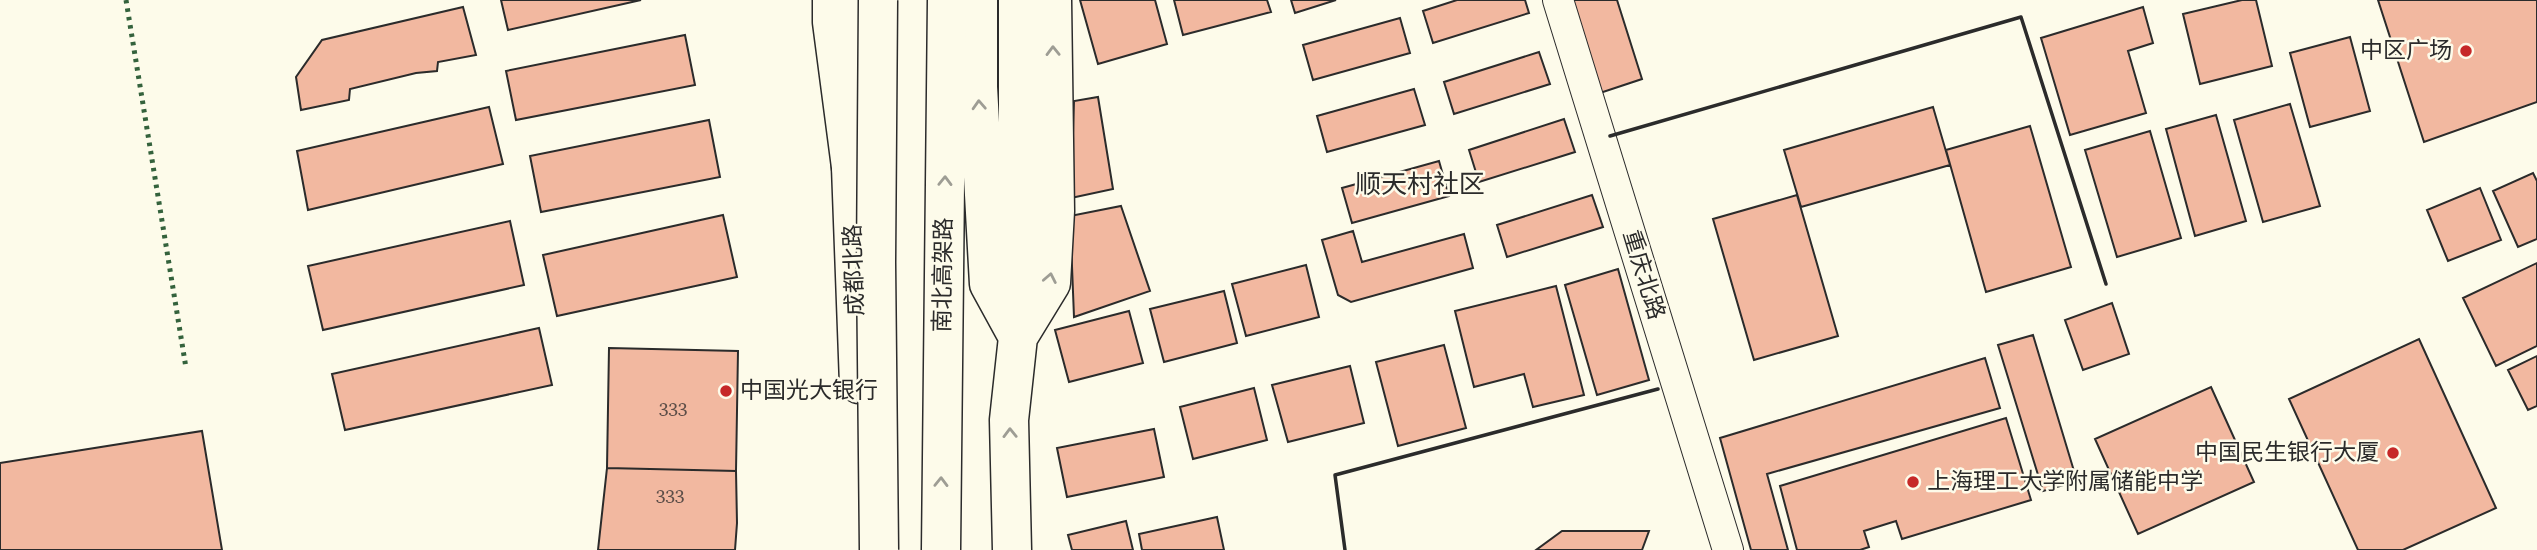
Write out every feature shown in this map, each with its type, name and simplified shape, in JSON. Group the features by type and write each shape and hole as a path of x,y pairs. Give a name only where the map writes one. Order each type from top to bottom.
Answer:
{"main road":[{"path":"832,0 832,22 851,167"},
{"path":"851,167 860,0"},
{"path":"878,0 876,262 879,550"},
{"name":"成都北路","path":"866,550 851,167 893,79 891,0"},
{"name":"南北高架路","path":"941,550 947,0"},
{"path":"978,0 978,87 989,284 1018,337"},
{"path":"1012,550 1009,419 1018,337 1030,4"}],"street":[{"name":"重庆北路","path":"1558,0 1728,550"}],"building":[{"path":"501,0 641,0 508,30"},
{"path":"1080,0 1155,0 1167,44 1098,64"},
{"path":"1174,0 1267,0 1271,12 1183,35"},
{"path":"1291,0 1336,0 1295,13"},
{"path":"1457,0 1525,0 1529,13 1433,43 1423,11"},
{"path":"1571,0 1617,0 1642,79 1600,93"},
{"path":"2242,0 2256,0 2272,66 2200,84 2183,14"},
{"name":"中区广场","path":"2378,0 2537,0 2537,102 2424,142"},
{"path":"463,7 476,55 438,62 437,71 416,73 350,89 349,100 301,110 296,77 322,40"},
{"path":"2143,7 2153,43 2128,51 2146,113 2070,135 2041,38"},
{"path":"1400,18 1410,53 1313,80 1303,45"},
{"path":"685,35 695,85 516,120 506,71"},
{"path":"2350,37 2370,111 2310,127 2290,53"},
{"path":"1539,52 1550,84 1454,114 1444,82"},
{"path":"1414,89 1425,125 1327,152 1317,116"},
{"path":"1098,97 1113,189 1071,198 1074,101"},
{"path":"2290,104 2320,206 2263,222 2234,120"},
{"path":"489,107 503,164 308,210 297,151"},
{"path":"1933,107 1950,165 1801,207 1784,150"},
{"path":"2216,115 2246,221 2195,236 2166,129"},
{"path":"1564,119 1575,152 1479,182 1469,150"},
{"path":"709,120 720,177 541,212 530,156"},
{"path":"2030,126 2071,267 1986,292 1946,150"},
{"path":"2150,131 2181,238 2117,257 2085,150"},
{"path":"1439,161 1449,196 1352,223 1342,188"},
{"path":"2533,173 2537,181 2537,239 2518,247 2493,191"},
{"path":"2480,188 2501,240 2448,261 2427,210"},
{"path":"1592,195 1603,227 1507,257 1497,225"},
{"path":"1797,195 1838,336 1754,360 1713,219"},
{"path":"1121,206 1150,291 1074,317 1070,216"},
{"path":"723,215 737,277 557,316 543,255"},
{"path":"510,221 524,285 323,330 308,266"},
{"path":"1353,231 1362,262 1464,234 1473,268 1351,302 1338,295 1322,240"},
{"path":"2537,263 2537,346 2496,366 2463,298"},
{"path":"1306,265 1319,317 1246,336 1232,284"},
{"path":"1618,269 1649,380 1597,395 1565,285"},
{"path":"1556,286 1584,395 1533,407 1524,374 1474,387 1455,311"},
{"path":"1224,291 1237,343 1164,362 1150,309"},
{"path":"2112,303 2129,354 2083,370 2065,320"},
{"path":"1129,311 1143,363 1069,382 1055,330"},
{"path":"539,328 552,385 345,430 332,374"},
{"path":"2033,335 2077,481 2043,491 1998,345"},
{"name":"中国民生银行大厦","path":"2419,339 2496,508 2403,550 2358,550 2289,399"},
{"path":"1444,345 1466,428 1398,446 1376,362"},
{"path":"609,348 738,351 736,471 607,468"},
{"path":"2537,356 2537,406 2528,410 2508,370"},
{"path":"1985,358 2000,408 1767,474 1788,550 1751,550 1720,438"},
{"path":"1350,366 1364,423 1288,442 1272,385"},
{"path":"2211,387 2254,482 2138,534 2095,439"},
{"path":"1254,388 1267,440 1193,459 1180,407"},
{"path":"2006,418 2031,500 1902,539 1896,521 1864,531 1869,547 1860,550 1797,550 1780,486"},
{"path":"1154,429 1164,477 1067,497 1057,448"},
{"path":"202,431 222,550 0,550 0,463"},
{"path":"607,468 736,471 735,550 598,550"},
{"path":"1217,517 1224,550 1142,550 1139,534"},
{"path":"1126,521 1133,550 1072,550 1068,535"},
{"path":"1562,531 1649,531 1642,550 1536,550"}],"hedge":[{"path":"126,0 186,368"}],"wall":[{"path":"1610,136 2021,17 2106,284"},
{"path":"1345,550 1335,475 1658,389"}],"place":[{"name":"中区广场","path":"2466,51"},
{"name":"中国光大银行","path":"726,391"},
{"name":"中国民生银行大厦","path":"2393,453"},
{"name":"上海理工大学附属储能中学","path":"1913,482"}],"district":[{"name":"顺天村社区","path":"1420,185"}]}
